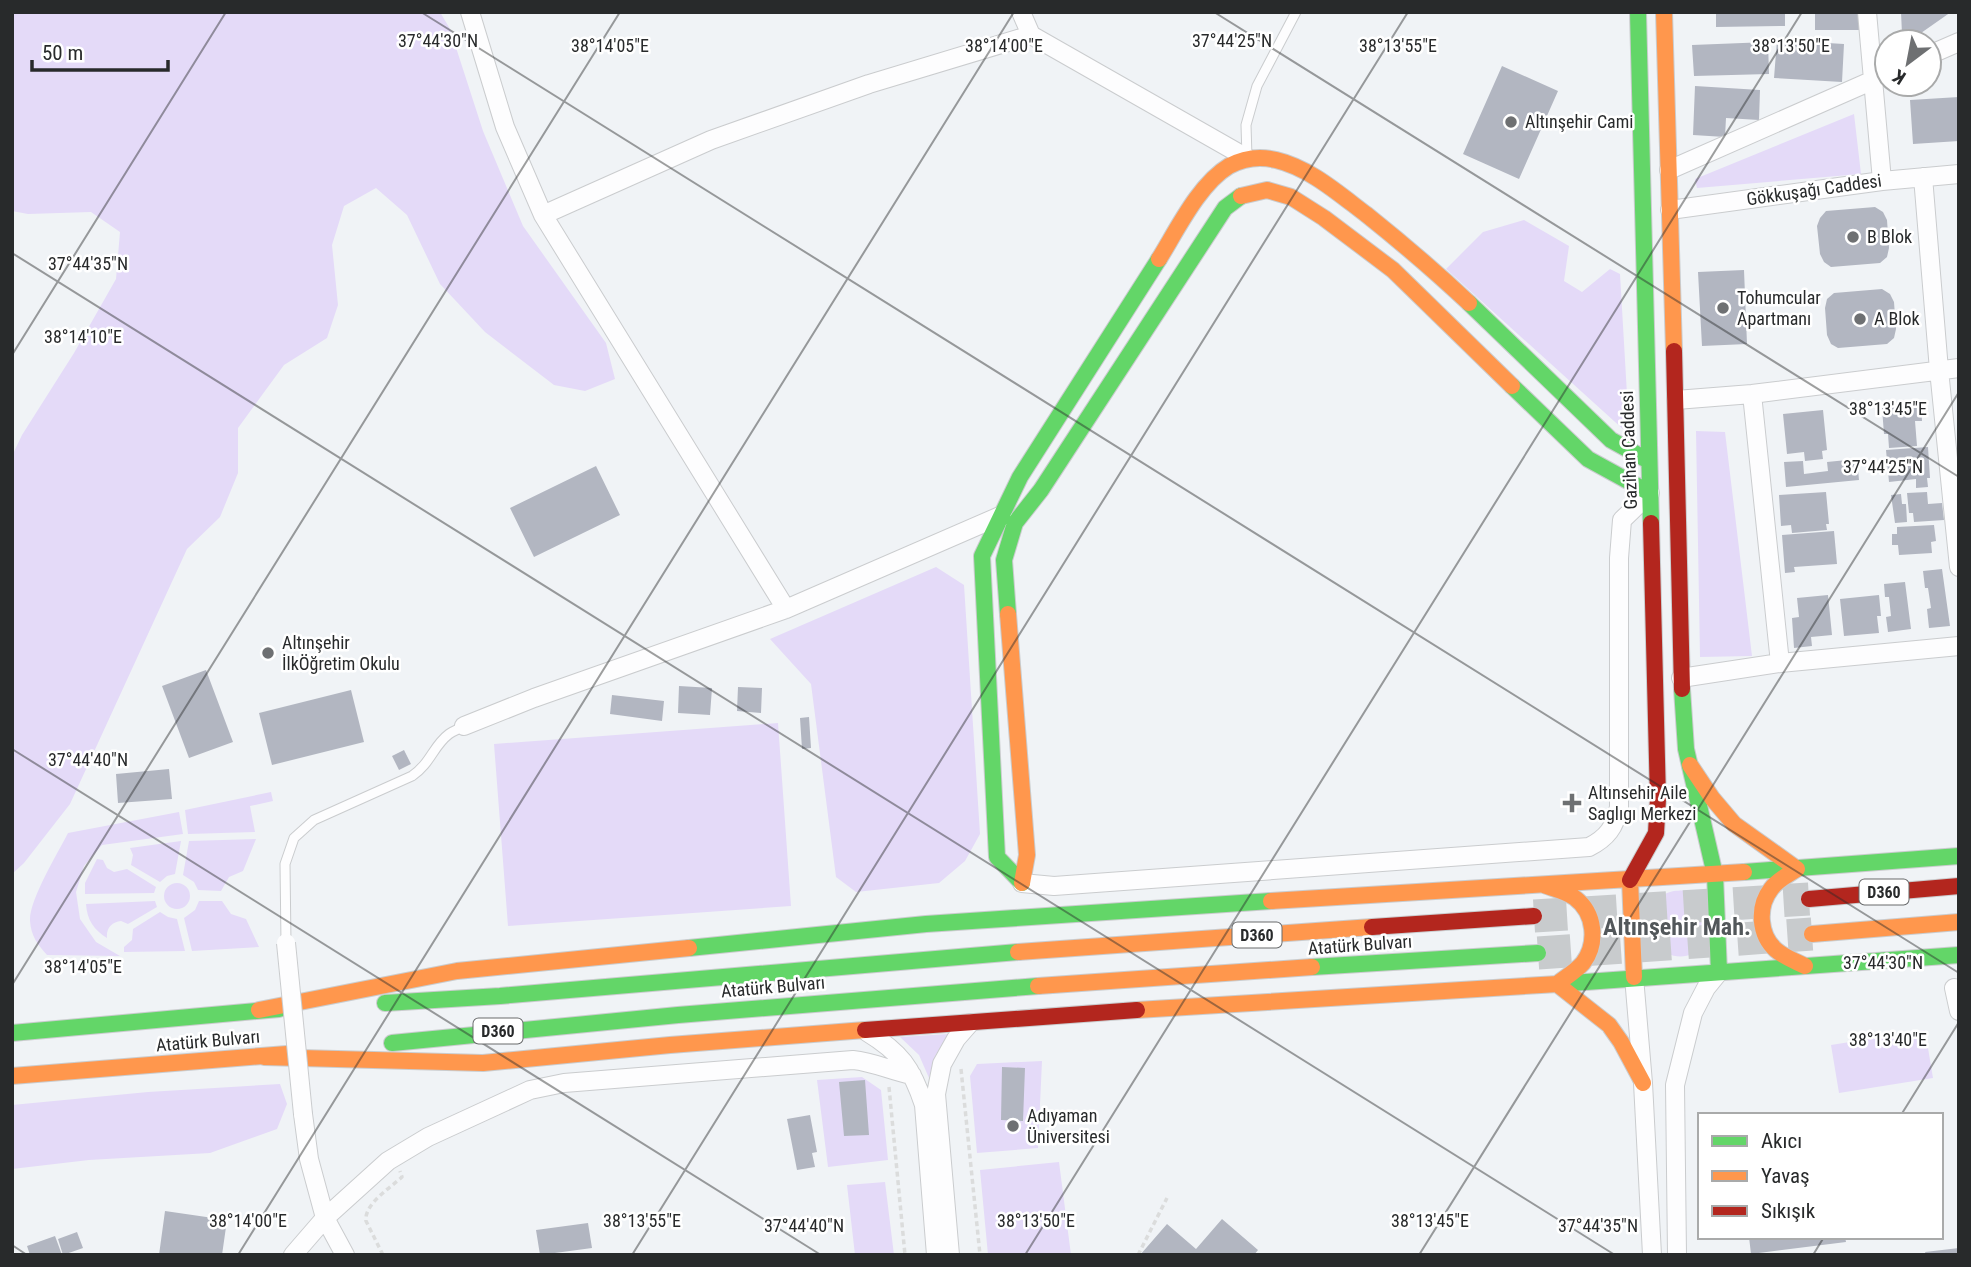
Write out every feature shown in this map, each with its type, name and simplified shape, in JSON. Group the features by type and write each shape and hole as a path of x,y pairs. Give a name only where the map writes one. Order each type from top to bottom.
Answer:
{"main road":[{"name":"Gazihan Caddesi","path":"1630,880 1656,833 1658,819 1638,12"},
{"path":"1664,12 1681,678 1686,749 1715,875 1719,972"},
{"path":"1021,883 1027,855 1004,560 1008,519 1020,477 1201,193 1224,167 1247,159 1272,159 1303,170 1339,194 1409,247 1611,440 1649,461"},
{"path":"1021,883 997,857 982,556 1008,519 1041,490 1225,208 1245,194 1267,190 1291,197 1324,218 1393,270 1588,459 1650,493"},
{"path":"1690,765 1734,824 1797,869"},
{"path":"259,1010 457,971 926,924 1715,875 1959,856"},
{"path":"1797,869 1770,890 1762,906 1761,920 1764,933 1774,948 1805,966"},
{"path":"1630,880 1634,977"},
{"path":"1545,885 1569,894 1580,902 1588,913 1592,926 1593,940 1587,957 1578,968 1557,984"},
{"name":"D360","path":"1809,899 1959,886"},
{"name":"Atatürk Bulvarı","path":"12,1033 259,1010 500,996 966,956 1534,916"},
{"name":"D360","path":"1812,934 1959,922"},
{"name":"Atatürk Bulvarı","path":"12,1076 264,1056 629,1018 984,988 1538,953"},
{"path":"264,1056 483,1063 670,1045 1171,1007 1557,984 1959,955"},
{"path":"1557,984 1609,1025 1643,1083"}],"street":[{"path":"470,12 505,127 543,215 786,609"},
{"path":"1021,12 1031,35 1247,159"},
{"path":"1867,12 1873,44"},
{"path":"543,215 710,140 869,83 1031,35"},
{"path":"1669,170 1873,80"},
{"path":"1880,98 1882,181"},
{"name":"Gökkuşağı Caddesi","path":"1670,210 1882,181 1959,174"},
{"path":"1923,177 1938,370 1959,566"},
{"path":"1676,400 1752,394 1959,368"},
{"path":"1752,394 1780,663"},
{"path":"1021,883 1054,886 1410,861 1589,846 1600,841 1610,832 1619,807 1619,558 1622,520 1650,493"},
{"path":"464,726 547,693 786,609 1008,519"},
{"path":"1681,678 1780,663 1959,646"},
{"path":"286,943 309,1159 325,1218 345,1255"},
{"path":"1677,1255 1675,1085 1693,1013 1706,988 1719,972"},
{"path":"1634,977 1643,1083 1652,1255"},
{"path":"1954,988 1959,1011"},
{"path":"950,1255 936,1094 942,1064 956,1039 970,1023"},
{"path":"864,1031 901,1056 924,1105 936,1255"},
{"path":"293,1255 325,1218 397,1156 428,1137 530,1090 565,1083 853,1060 874,1062 891,1071 912,1075"}],"lane":[{"path":"1247,159 1245,125 1257,86 1296,12"},
{"path":"286,943 286,855 299,831 314,820 412,776 423,768 449,734 464,726"}],"path":[{"path":"961,1064 980,1255"},
{"path":"891,1071 889,1087 905,1255"},
{"path":"383,1255 365,1215 402,1177 397,1156"},
{"path":"1138,1255 1167,1198"}],"shaded area":[{"path":"12,12 440,12 450,29 483,131 523,226 606,343 615,379 585,391 554,385 485,332 440,284 407,215 376,188 344,206 332,245 338,305 327,338 284,365 238,428 238,473 220,517 187,549 70,804 24,863 12,874 12,456 116,279 120,232 91,212 28,214 12,211"},
{"path":"1854,114 1861,174 1697,188 1695,179"},
{"path":"1524,220 1569,246 1564,281 1582,292 1610,269 1620,274 1629,429 1625,431 1446,269 1483,232"},
{"path":"1696,431 1725,432 1752,656 1700,657"},
{"path":"936,567 964,585 980,834 965,861 939,883 856,892 836,877 811,684 770,639"},
{"path":"778,723 791,906 508,926 494,744"},
{"path":"271,792 273,801 250,806 255,832 188,834 185,810"},
{"path":"179,812 183,834 102,845 84,866 76,892 80,919 96,942 120,956 47,955 33,936 31,912 39,889 68,833"},
{"path":"256,839 243,871 229,877 221,891 198,890 194,882 183,875 189,841"},
{"path":"181,841 175,874 160,882 131,865 133,855 130,848"},
{"path":"97,859 103,860 107,868 114,872 127,869 156,887 154,893 85,894 85,883"},
{"path":"177,883 186,887 190,896 186,905 177,909 168,905 164,896 168,887"},
{"path":"1686,890 1702,897 1707,944 1691,955 1675,956 1663,950 1654,939 1649,926 1649,912 1656,900 1670,892"},
{"path":"155,901 157,907 128,924 121,921 112,924 107,938 92,924 86,904"},
{"path":"199,901 222,901 231,914 246,919 259,947 192,951 184,918 195,910"},
{"path":"160,912 177,919 185,951 124,952 124,947 132,940 133,929"},
{"path":"1925,1030 1933,1078 1839,1093 1831,1045"},
{"path":"949,1034 935,1056 929,1078 919,1055 900,1037"},
{"path":"1042,1061 1038,1148 977,1153 970,1076 977,1064"},
{"path":"862,1077 881,1090 888,1160 828,1167 817,1080"},
{"path":"280,1084 287,1104 277,1129 210,1153 89,1160 12,1169 12,1105 148,1092"},
{"path":"1059,1162 1071,1255 988,1255 980,1170"},
{"path":"885,1182 894,1255 855,1255 847,1185"}],"building":[{"path":"1716,12 1785,12 1785,26 1716,27"},
{"path":"1815,12 1862,12 1863,30 1815,30"},
{"path":"1901,12 1951,12 1928,28 1902,28"},
{"path":"1777,40 1844,44 1842,82 1774,78"},
{"path":"1768,42 1769,74 1694,76 1692,45"},
{"name":"Altınşehir Cami","path":"1502,66 1558,91 1519,179 1463,154"},
{"path":"1695,86 1760,90 1759,120 1726,118 1725,137 1693,135"},
{"path":"1959,97 1959,141 1913,144 1910,100"},
{"name":"B Blok","path":"1875,207 1883,212 1887,220 1887,257 1880,263 1831,267 1824,262 1820,254 1817,226 1826,211"},
{"name":"Tohumcular Apartmanı","path":"1744,270 1747,344 1702,346 1698,272"},
{"name":"A Blok","path":"1882,289 1890,294 1894,302 1894,338 1887,344 1838,348 1831,344 1827,335 1827,299 1834,293"},
{"path":"1921,405 1922,421 1915,421 1917,446 1889,448 1888,434 1884,434 1882,408"},
{"path":"1823,410 1827,450 1822,451 1823,459 1805,461 1804,452 1787,454 1783,414"},
{"path":"1928,447 1928,487 1916,488 1916,479 1889,482 1886,450"},
{"path":"1857,459 1859,480 1786,487 1784,462 1803,461 1804,474 1828,471 1827,462"},
{"path":"596,466 620,515 534,557 510,508"},
{"path":"1826,492 1829,524 1826,524 1827,530 1792,533 1791,525 1781,526 1779,495"},
{"path":"1927,492 1928,504 1942,503 1944,520 1914,522 1913,513 1909,513 1907,493"},
{"path":"1901,494 1902,504 1906,504 1907,522 1895,523 1891,495"},
{"path":"1934,525 1936,541 1931,542 1932,553 1899,555 1898,545 1892,545 1892,534 1897,534 1897,527"},
{"path":"1834,531 1837,564 1794,567 1795,572 1785,573 1782,535"},
{"path":"1942,569 1950,626 1929,628 1927,609 1931,608 1923,571"},
{"path":"1905,582 1911,629 1888,632 1886,617 1891,616 1889,597 1885,597 1884,584"},
{"path":"1828,595 1832,635 1811,637 1812,646 1794,648 1792,618 1799,617 1797,598"},
{"path":"1879,595 1879,633 1844,636 1840,599"},
{"path":"206,670 233,742 189,758 162,686"},
{"path":"679,686 712,688 710,715 678,713"},
{"path":"738,687 762,688 761,713 737,711"},
{"path":"351,690 364,742 272,765 259,713"},
{"path":"612,695 664,701 662,721 610,714"},
{"path":"809,717 811,748 802,749 800,718"},
{"path":"404,750 411,764 399,770 392,756"},
{"path":"169,769 172,799 118,803 116,774"},
{"path":"1002,1067 1025,1068 1023,1121 1001,1120"},
{"path":"865,1080 869,1135 844,1136 839,1082"},
{"path":"810,1115 817,1152 812,1153 815,1167 797,1170 787,1119"},
{"path":"165,1211 227,1220 222,1255 159,1255"},
{"path":"1222,1219 1258,1250 1254,1255 1140,1255 1167,1224 1196,1249"},
{"path":"588,1223 592,1248 540,1255 536,1230"},
{"path":"77,1232 83,1248 63,1255 58,1239"},
{"path":"55,1236 62,1255 30,1255 27,1246"},
{"path":"1749,1239 1845,1239 1846,1242 1751,1254"},
{"path":"1959,1248 1959,1255 1926,1255 1925,1252"}],"tunnel":[{"path":"1534,916 1809,899"},
{"path":"1538,953 1812,934"}],"traffic: fast":[{"path":"1638,12 1651,523"},
{"path":"1008,614 1004,560 1015,523 1041,490 1225,208 1241,196"},
{"path":"1022,883 997,857 982,556 1020,477 1159,259"},
{"path":"1469,303 1611,440 1649,461"},
{"path":"1512,386 1588,459 1650,493"},
{"path":"1682,689 1686,749 1715,875"},
{"path":"1744,872 1959,856"},
{"path":"1715,875 1719,972"},
{"path":"689,948 926,924 1271,901"},
{"path":"385,1003 500,996 1018,952"},
{"path":"1312,967 1538,953"},
{"path":"1558,984 1959,955"},
{"path":"392,1043 678,1015 1038,986"},
{"path":"12,1033 279,1009"}],"traffic: slow":[{"path":"1664,12 1674,351"},
{"path":"1159,259 1198,196 1218,174 1240,161 1264,158 1301,169 1335,190 1406,247 1469,303"},
{"path":"1241,196 1267,190 1291,197 1324,218 1393,270 1512,386"},
{"path":"1008,614 1027,855 1022,883"},
{"path":"1690,765 1734,824 1797,869 1779,880 1766,896 1762,921 1770,944 1786,957 1805,966"},
{"path":"1271,901 1744,872"},
{"path":"1630,880 1634,977"},
{"path":"1544,885 1564,892 1582,904 1592,929 1591,947 1583,963 1557,984 1609,1025 1643,1083"},
{"path":"1812,934 1959,922"},
{"path":"1018,952 1372,927"},
{"path":"259,1010 457,971 689,948"},
{"path":"1038,986 1312,967"},
{"path":"1137,1010 1558,984"},
{"path":"264,1057 483,1063 865,1030"},
{"path":"12,1076 287,1054"}],"traffic: jam":[{"path":"1674,351 1682,689"},
{"path":"1630,880 1656,833 1658,799 1651,523"},
{"path":"1809,899 1959,886"},
{"path":"1372,927 1534,916"},
{"path":"865,1030 1137,1010"}],"place":[{"name":"Altınşehir Cami","path":"1511,122"},
{"name":"B Blok","path":"1853,237"},
{"name":"Tohumcular Apartmanı","path":"1723,308"},
{"name":"A Blok","path":"1860,319"},
{"name":"Altınşehir İlkÖğretim Okulu","path":"268,653"},
{"name":"Altınsehir Aile Saglıgı Merkezi","path":"1572,803"},
{"name":"Adıyaman Üniversitesi","path":"1013,1126"}],"district":[{"name":"Altınşehir Mah.","path":"1677,927"}]}
